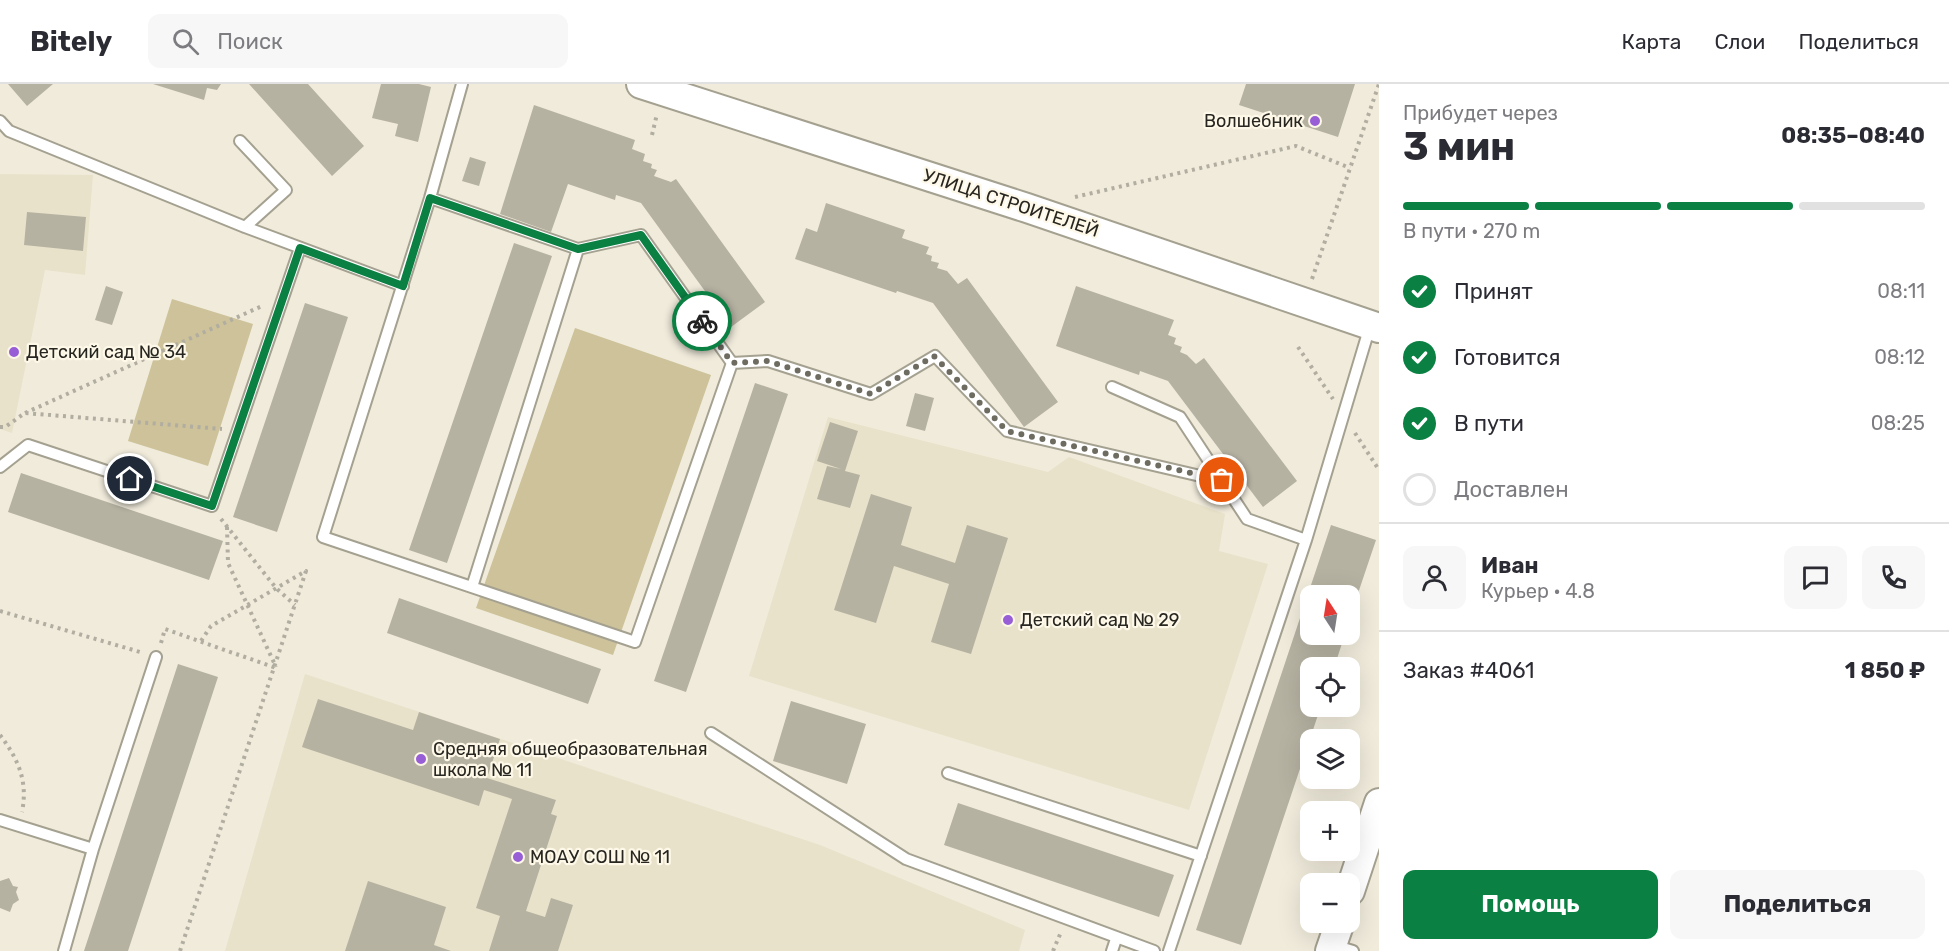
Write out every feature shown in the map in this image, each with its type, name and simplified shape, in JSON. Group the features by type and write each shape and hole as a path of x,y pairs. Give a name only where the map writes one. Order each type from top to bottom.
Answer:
{"main road":[{"name":"УЛИЦА СТРОИТЕЛЕЙ","path":"641,84 1027,208 1375,327"},
{"path":"1356,873 1379,803"}],"lane":[{"path":"462,84 403,286 323,537 635,642 732,363"},
{"path":"0,121 9,131 245,227 403,286"},
{"path":"240,141 285,190 245,227"},
{"path":"430,198 578,249 641,235 732,363"},
{"path":"0,467 28,445 212,506 300,248"},
{"path":"472,587 578,249"},
{"path":"1169,951 1375,327"},
{"path":"732,363 768,361 871,394 934,356 1007,431 1222,480"},
{"path":"1112,387 1180,417 1248,519 1306,540"},
{"path":"64,951 93,849 156,657"},
{"path":"711,733 906,859 1116,939 1154,951"},
{"path":"948,773 1202,856"},
{"path":"0,820 93,849"},
{"path":"1112,951 1116,939"}],"path":[{"path":"1303,302 1379,84"},
{"path":"1074,197 1296,146 1350,168"},
{"path":"0,427 5,427 25,413 219,327 285,293"},
{"path":"25,413 201,426 237,431"},
{"path":"212,506 276,588 295,605"},
{"path":"227,527 228,563 276,668"},
{"path":"180,951 276,668 306,571 211,626 201,641"},
{"path":"0,611 156,657"},
{"path":"165,629 276,668"},
{"path":"0,735 18,765 26,791 19,826"},
{"path":"1053,951 1066,920"}],"shaded area":[{"name":"Детский сад № 34","path":"0,174 93,175 85,275 45,270 12,433 0,429"},
{"path":"172,299 253,324 208,466 128,441"},
{"path":"575,328 711,375 613,655 476,608"},
{"name":"Детский сад № 29","path":"828,417 1048,472 1069,457 1225,514 1219,551 1268,564 1189,810 749,676"},
{"name":"Средняя общеобразовательная школа № 11","path":"305,674 820,845 1025,930 1019,951 225,951"}],"building":[{"path":"8,84 53,84 27,106"},
{"path":"153,84 221,84 217,90 207,88 204,100"},
{"path":"249,84 308,84 364,146 332,176"},
{"path":"381,84 419,84 431,87 418,142 395,136 398,124 372,118"},
{"name":"Волшебник","path":"1246,84 1355,84 1338,137 1239,105"},
{"path":"534,105 635,140 632,149 645,154 643,161 652,164 651,168 657,170 654,176 671,182 676,179 765,302 731,327 641,203 616,195 615,200 568,184 551,232 500,214"},
{"path":"470,157 486,162 479,186 462,181"},
{"path":"826,203 905,230 902,238 929,247 926,254 932,256 931,261 939,263 937,268 947,271 958,284 967,278 1058,402 1024,427 933,303 795,259 806,228 817,232"},
{"path":"27,212 86,217 83,251 24,245"},
{"path":"514,243 552,256 447,563 409,550"},
{"path":"106,286 123,292 112,325 95,320"},
{"path":"1076,286 1174,320 1168,335 1176,338 1174,344 1182,347 1180,352 1196,364 1204,358 1297,481 1263,507 1168,381 1140,371 1139,375 1056,346"},
{"path":"305,303 348,317 277,532 233,517"},
{"path":"755,383 788,394 686,692 654,681"},
{"path":"915,393 934,398 925,431 906,426"},
{"path":"830,422 858,431 845,471 860,475 850,508 817,499 827,466 841,469 817,461"},
{"path":"21,473 223,541 209,580 8,512"},
{"path":"871,494 912,507 901,545 955,563 967,525 1008,538 971,654 931,642 949,584 894,566 876,623 834,610"},
{"path":"1331,525 1376,540 1360,587 1360,585 1311,585"},
{"path":"399,598 601,669 588,704 387,633"},
{"path":"1300,618 1300,645 1341,645 1338,657 1300,657 1300,717 1317,717 1313,729 1300,729 1300,769 1241,945 1196,930"},
{"path":"178,664 218,677 128,951 84,951"},
{"name":"МОАУ СОШ № 11","path":"318,699 413,730 419,712 500,739 487,778 556,800 551,814 557,816 526,911 545,917 551,898 573,905 558,951 489,951 500,916 476,908 512,799 484,790 479,806 302,747"},
{"path":"791,701 866,724 847,784 773,761"},
{"path":"958,803 1174,875 1159,917 944,845"},
{"path":"9,878 13,886 18,887 16,892 19,900 13,904 10,912 0,908 0,881"},
{"path":"368,881 446,907 434,945 451,951 345,951"}],"way so far":[{"path":"702,321 732,363 768,361 871,394 934,356 1007,431 1222,480"}],"place":[{"name":"Волшебник","path":"1315,121"},
{"name":"Детский сад № 34","path":"14,352"},
{"name":"Детский сад № 29","path":"1008,620"},
{"name":"Средняя общеобразовательная школа № 11","path":"421,759"},
{"name":"МОАУ СОШ № 11","path":"518,857"}],"route":[{"path":"130,479 212,506 300,248 403,286 430,198 578,249 641,235 702,321"}]}
